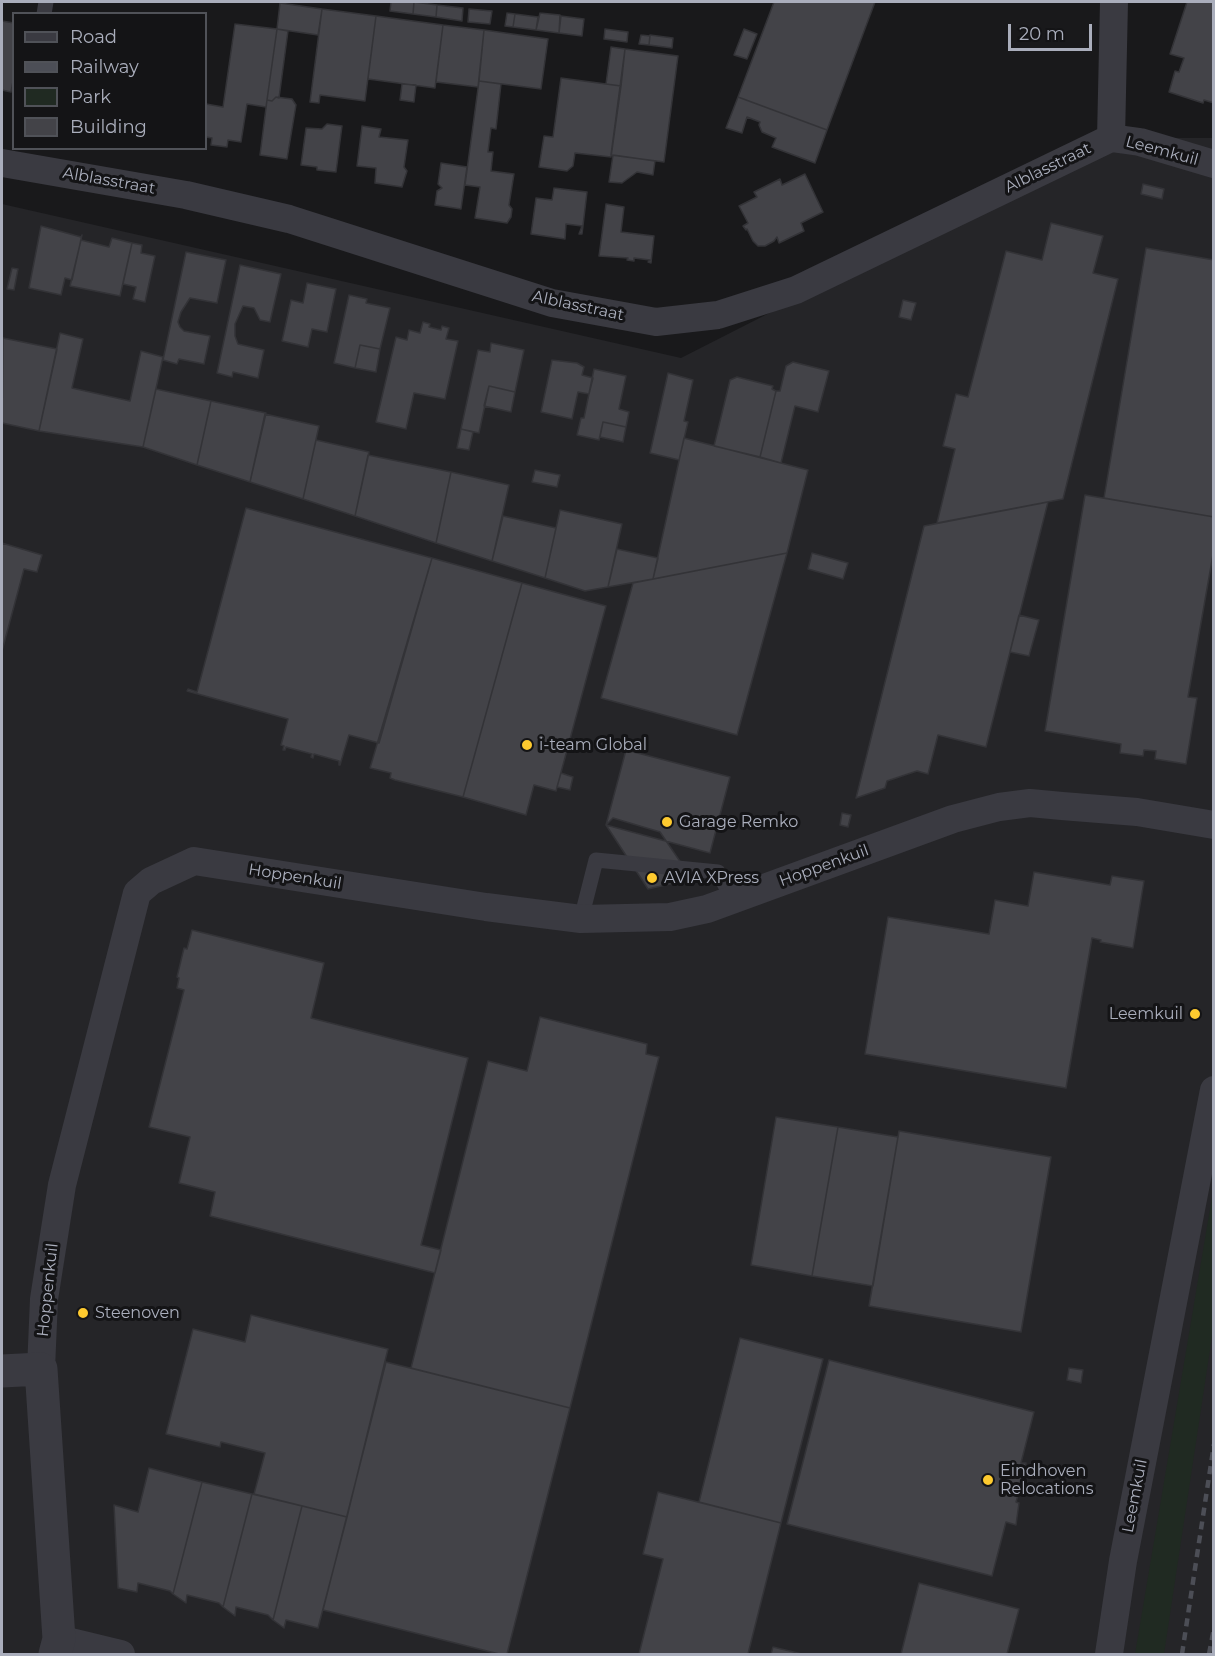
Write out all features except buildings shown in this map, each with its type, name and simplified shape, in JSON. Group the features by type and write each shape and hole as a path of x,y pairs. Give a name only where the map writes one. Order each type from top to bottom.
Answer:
{"street":[{"path":"1111,138 1114,2"},
{"name":"Alblasstraat","path":"17,159 289,219 552,303 656,322 718,315 796,290 1111,138"},
{"name":"Leemkuil","path":"1111,138 1140,142 1214,164"},
{"name":"Hoppenkuil","path":"57,1647 41,1369 44,1299 62,1185 137,893 151,881 194,861 486,907 581,919 670,917 733,900 953,819 999,807 1030,803 1137,812 1214,825"},
{"name":"Leemkuil","path":"1108,1654 1123,1562 1214,1090"},
{"path":"2,1371 41,1369"},
{"path":"57,1647 121,1654"}],"lane":[{"path":"581,919 596,860 718,872 733,900"}],"shaded area":[{"path":"1113,138 1213,138 1213,1654 2,1654 2,204 681,358"}],"green space":[{"path":"1213,1191 1213,1330 1164,1654 1135,1654"}],"railway":[{"path":"1182,1654 1214,1444"},
{"path":"1209,1654 1214,1628"}],"place":[{"name":"i-team Global","path":"527,745"},
{"name":"Garage Remko","path":"667,822"},
{"name":"AVIA XPress","path":"652,878"},
{"name":"Leemkuil","path":"1195,1014"},
{"name":"Steenoven","path":"83,1313"},
{"name":"Eindhoven Relocations","path":"988,1480"}]}
